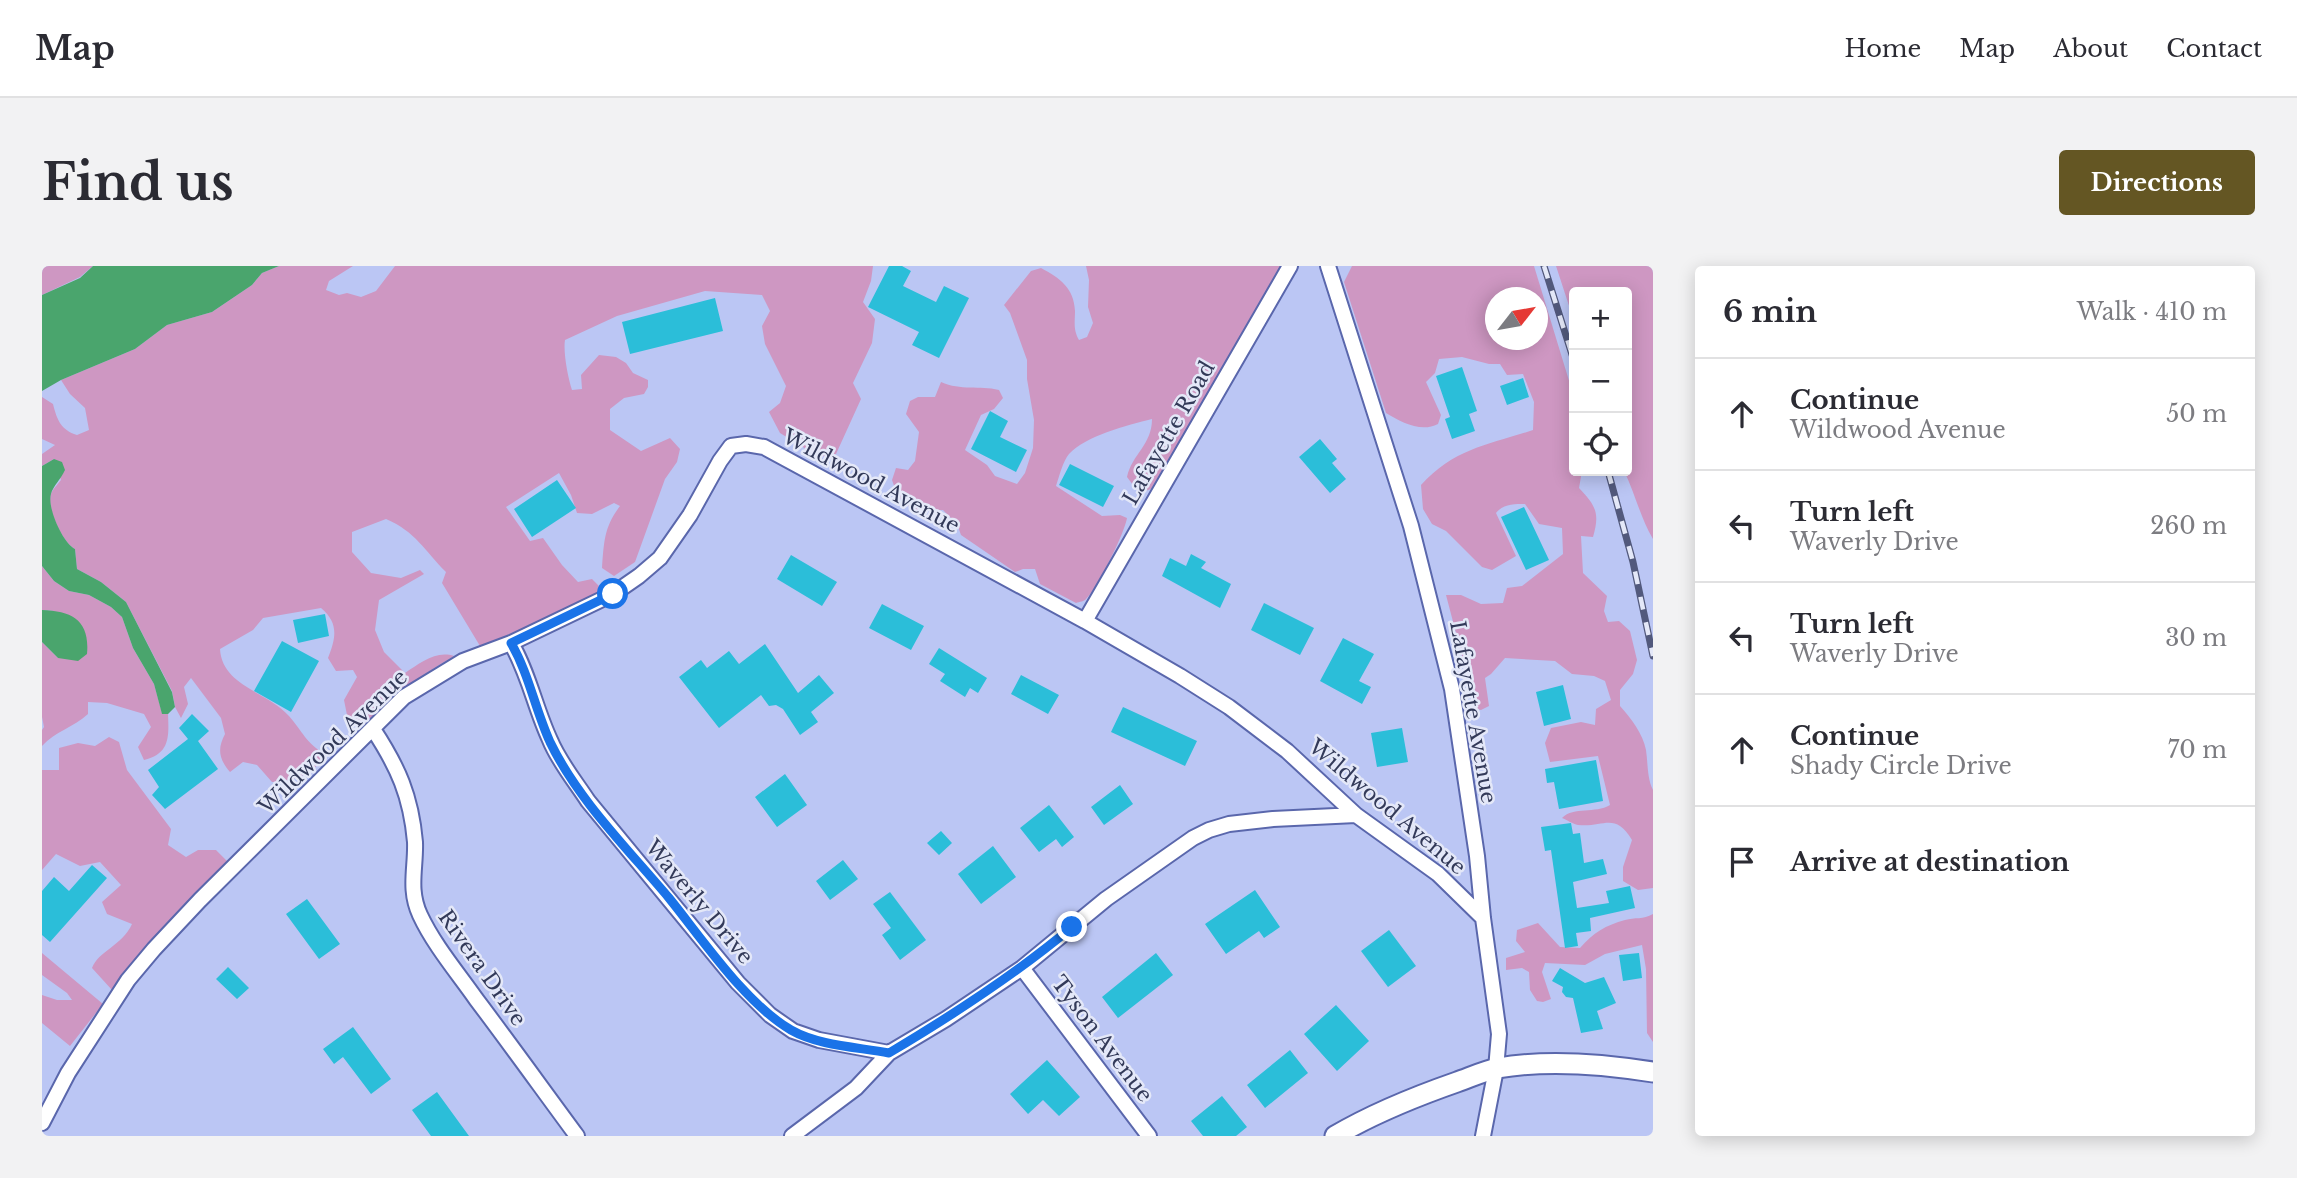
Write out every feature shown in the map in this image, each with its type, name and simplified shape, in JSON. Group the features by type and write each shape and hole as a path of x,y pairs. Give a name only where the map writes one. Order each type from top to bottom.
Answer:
{"street":[{"name":"Lafayette Road","path":"1085,621 1290,266"},
{"name":"Lafayette Avenue","path":"1328,266 1411,526 1452,689 1477,856 1499,1034 1496,1069 1483,1136"},
{"name":"Wildwood Avenue","path":"42,1123 68,1073 128,981 145,960 200,900 404,697 463,661 511,643 613,594 639,576 660,558 690,515 731,446 746,444 764,447 1085,621 1229,707 1287,751 1356,815 1438,874 1483,918"},
{"name":"Waverly Drive","path":"511,643 526,671 550,742 588,801 738,982 769,1015 793,1031 819,1040 889,1053"},
{"name":"Rivera Drive","path":"373,729 400,773 407,792 415,844 413,892 420,914 443,953 577,1136"},
{"path":"792,1136 856,1088 889,1053 1022,968 1106,899 1193,838 1228,824 1356,815"},
{"name":"Tyson Avenue","path":"1022,968 1149,1136"},
{"path":"1335,1136 1404,1101 1496,1069 1530,1064 1565,1064 1613,1066 1653,1072"}],"shaded area":[{"path":"42,266 93,266 80,277 42,295"},
{"path":"93,266 279,266 262,273 252,285 212,312 167,325 135,349 61,380 42,391 42,295 80,278"},
{"path":"279,266 353,266 329,281 326,290 339,295 347,293 361,297 376,291 395,266 873,266 863,302 875,319 872,343 853,383 861,399 836,454 819,457 780,433 769,412 780,403 786,386 765,344 762,326 770,311 762,295 705,291 617,316 565,340 566,365 572,390 582,389 581,375 599,355 616,357 626,363 633,373 648,380 644,394 624,398 610,409 610,430 641,451 670,438 680,449 677,462 665,479 635,562 614,576 602,568 608,528 620,506 614,503 592,514 577,513 559,473 506,507 530,541 543,538 578,582 592,579 604,591 512,637 480,646 442,583 446,572 412,536 386,519 352,532 352,552 371,573 401,578 420,570 424,574 379,600 375,630 384,652 405,673 435,656 454,656 406,687 364,726 347,715 344,700 357,677 353,670 336,671 328,658 334,631 327,614 321,608 263,618 253,630 220,649 223,662 237,680 289,716 309,741 326,755 302,776 272,782 257,765 243,762 230,772 220,754 225,734 221,718 191,678 184,687 188,704 181,718 175,707 172,691 126,602 101,582 77,569 75,549 65,540 51,508 51,494 61,480 54,459 42,466 42,454 55,445 42,439 42,397 53,404 58,420 67,430 77,435 89,430 85,408 70,394 61,380 135,349 167,325 212,312 252,285 262,273"},
{"path":"1086,266 1282,266 1151,489 1139,493 1127,477 1149,436 1152,419 1096,437 1076,448 1067,457 1056,486 1102,516 1120,515 1127,518 1097,584 1085,600 1076,603 1040,584 1035,569 1015,572 961,535 957,524 943,510 914,511 898,497 892,480 896,468 908,470 915,461 919,432 906,414 910,401 918,397 935,397 941,382 999,390 1003,398 994,409 981,415 965,450 987,465 995,476 1017,484 1025,473 1033,448 1034,420 1027,379 1027,360 1010,313 1004,305 1031,271 1041,268 1060,280 1069,290 1074,303 1077,336 1079,340 1087,337 1093,323 1088,307 1089,280"},
{"path":"1352,266 1534,266 1540,287 1485,287 1485,350 1548,350 1548,312 1569,381 1569,476 1581,476 1579,488 1593,505 1596,516 1593,537 1581,536 1583,573 1607,596 1604,611 1608,622 1619,621 1630,631 1637,660 1633,674 1620,690 1620,706 1636,726 1646,750 1653,790 1653,888 1638,890 1623,881 1623,867 1632,840 1620,826 1614,823 1578,825 1562,818 1572,812 1610,805 1598,756 1550,762 1545,743 1551,728 1581,722 1595,725 1596,709 1611,700 1605,681 1594,676 1572,674 1555,661 1505,658 1485,678 1489,706 1476,709 1446,595 1461,595 1481,604 1503,603 1507,588 1522,586 1563,554 1562,528 1539,524 1525,504 1505,506 1496,513 1516,556 1492,570 1482,567 1446,531 1432,524 1423,509 1421,485 1447,463 1473,449 1533,430 1534,402 1523,374 1507,375 1500,364 1462,357 1439,359 1435,373 1426,382 1441,415 1438,424 1418,427 1386,413 1344,282"},
{"path":"1556,266 1653,266 1653,539 1626,476 1632,476 1632,287 1569,287 1569,306"},
{"path":"54,459 62,462 65,470 53,488 51,508 66,540 75,549 77,569 101,582 126,602 172,692 175,707 168,714 162,714 154,684 133,648 122,617 111,607 89,595 69,591 54,581 42,566 42,466"},
{"path":"42,566 54,581 69,591 89,595 111,607 122,617 133,648 154,684 162,713 168,714 168,737 159,754 144,760 138,747 151,727 144,714 107,703 88,702 88,714 42,746 42,642 58,658 54,611 42,610"},
{"path":"42,610 63,613 77,620 86,633 87,654 78,661 58,658 42,642"},
{"path":"109,737 119,742 127,770 171,829 168,845 186,857 198,850 216,850 228,862 150,943 112,990 92,968 99,957 128,932 132,924 107,914 102,902 121,885 100,862 80,866 56,854 42,870 42,770 59,770 59,748 78,743 95,746"},
{"path":"1653,914 1653,1042 1647,1033 1646,969 1642,945 1605,954 1585,965 1545,963 1542,972 1551,999 1543,1002 1537,1001 1530,990 1529,972 1522,968 1506,970 1506,958 1525,952 1516,941 1517,930 1538,923 1560,947 1580,948 1606,927"},
{"path":"42,953 103,1004 70,1046 42,1023 42,995 57,1000 72,1000 67,993 42,975"}],"building":[{"path":"889,266 902,266 911,271 903,286 936,302 944,286 969,298 939,358 912,345 919,332 868,307"},
{"path":"715,298 723,331 630,354 622,322"},
{"path":"1462,367 1477,411 1469,414 1475,431 1452,439 1445,419 1450,417 1436,376"},
{"path":"1523,378 1529,397 1507,405 1500,386"},
{"path":"990,411 1008,421 1000,437 1027,450 1016,472 971,449"},
{"path":"1320,439 1337,459 1332,463 1346,479 1330,493 1299,457"},
{"path":"1070,464 1114,486 1103,507 1059,485"},
{"path":"557,480 576,508 532,537 514,509"},
{"path":"1524,507 1549,560 1526,570 1501,517"},
{"path":"1191,554 1206,562 1201,568 1231,584 1220,608 1162,576 1170,558 1186,566"},
{"path":"791,555 837,582 822,606 777,579"},
{"path":"1264,603 1314,628 1300,655 1251,630"},
{"path":"882,604 924,626 911,650 869,628"},
{"path":"325,614 329,636 298,643 293,620"},
{"path":"1343,638 1374,654 1359,681 1371,687 1362,704 1320,681"},
{"path":"282,641 319,661 291,712 254,691"},
{"path":"765,644 798,693 819,675 834,693 811,712 818,722 800,735 783,709 776,705 769,706 761,695 719,728 679,677 701,660 707,668 729,651 739,664"},
{"path":"939,648 987,678 978,693 970,688 965,697 940,681 945,674 929,664"},
{"path":"1021,675 1059,695 1048,714 1011,694"},
{"path":"1563,685 1571,719 1544,726 1536,692"},
{"path":"1123,707 1197,741 1185,766 1111,732"},
{"path":"192,714 209,731 198,741 218,769 165,809 152,795 159,787 148,770 188,739 179,728"},
{"path":"1402,728 1408,762 1377,767 1371,733"},
{"path":"1596,760 1603,801 1559,809 1554,782 1547,783 1545,769"},
{"path":"785,774 807,805 777,827 755,797"},
{"path":"1120,785 1133,804 1104,825 1091,807"},
{"path":"1049,805 1074,837 1062,847 1056,839 1039,852 1020,828"},
{"path":"1571,823 1573,834 1580,833 1584,863 1603,859 1607,874 1573,882 1577,908 1609,903 1606,891 1630,886 1635,908 1590,918 1591,931 1576,933 1578,946 1565,948 1551,850 1545,851 1541,827"},
{"path":"941,831 952,843 939,855 927,843"},
{"path":"993,846 1016,877 981,904 958,874"},
{"path":"843,860 858,879 830,900 816,881"},
{"path":"92,865 107,878 50,942 42,935 42,891 54,877 69,891"},
{"path":"1255,890 1280,927 1264,938 1259,931 1226,954 1205,924"},
{"path":"890,892 926,940 900,960 882,935 891,928 873,904"},
{"path":"307,899 340,944 319,959 286,914"},
{"path":"1389,930 1416,966 1388,987 1361,951"},
{"path":"1156,953 1173,975 1118,1018 1102,997"},
{"path":"1639,953 1642,978 1623,981 1619,955"},
{"path":"228,967 249,988 237,999 216,979"},
{"path":"1560,968 1585,983 1604,977 1616,1003 1597,1011 1603,1029 1581,1033 1573,998 1566,997 1562,992 1563,987 1552,981"},
{"path":"1336,1005 1369,1041 1337,1071 1304,1034"},
{"path":"353,1027 391,1079 371,1094 343,1057 334,1064 323,1049"},
{"path":"1290,1050 1308,1073 1265,1108 1247,1085"},
{"path":"1047,1060 1080,1097 1059,1116 1043,1100 1028,1114 1010,1094"},
{"path":"437,1092 469,1136 431,1136 412,1110"},
{"path":"1222,1096 1247,1127 1236,1136 1203,1136 1191,1121"}],"railway":[{"path":"1544,266 1571,350"},
{"path":"1609,476 1633,562 1653,656"}],"route":[{"path":"613,594 511,643 526,671 550,742 588,801 738,982 769,1015 793,1031 819,1040 889,1053 1022,968 1072,927"}]}
